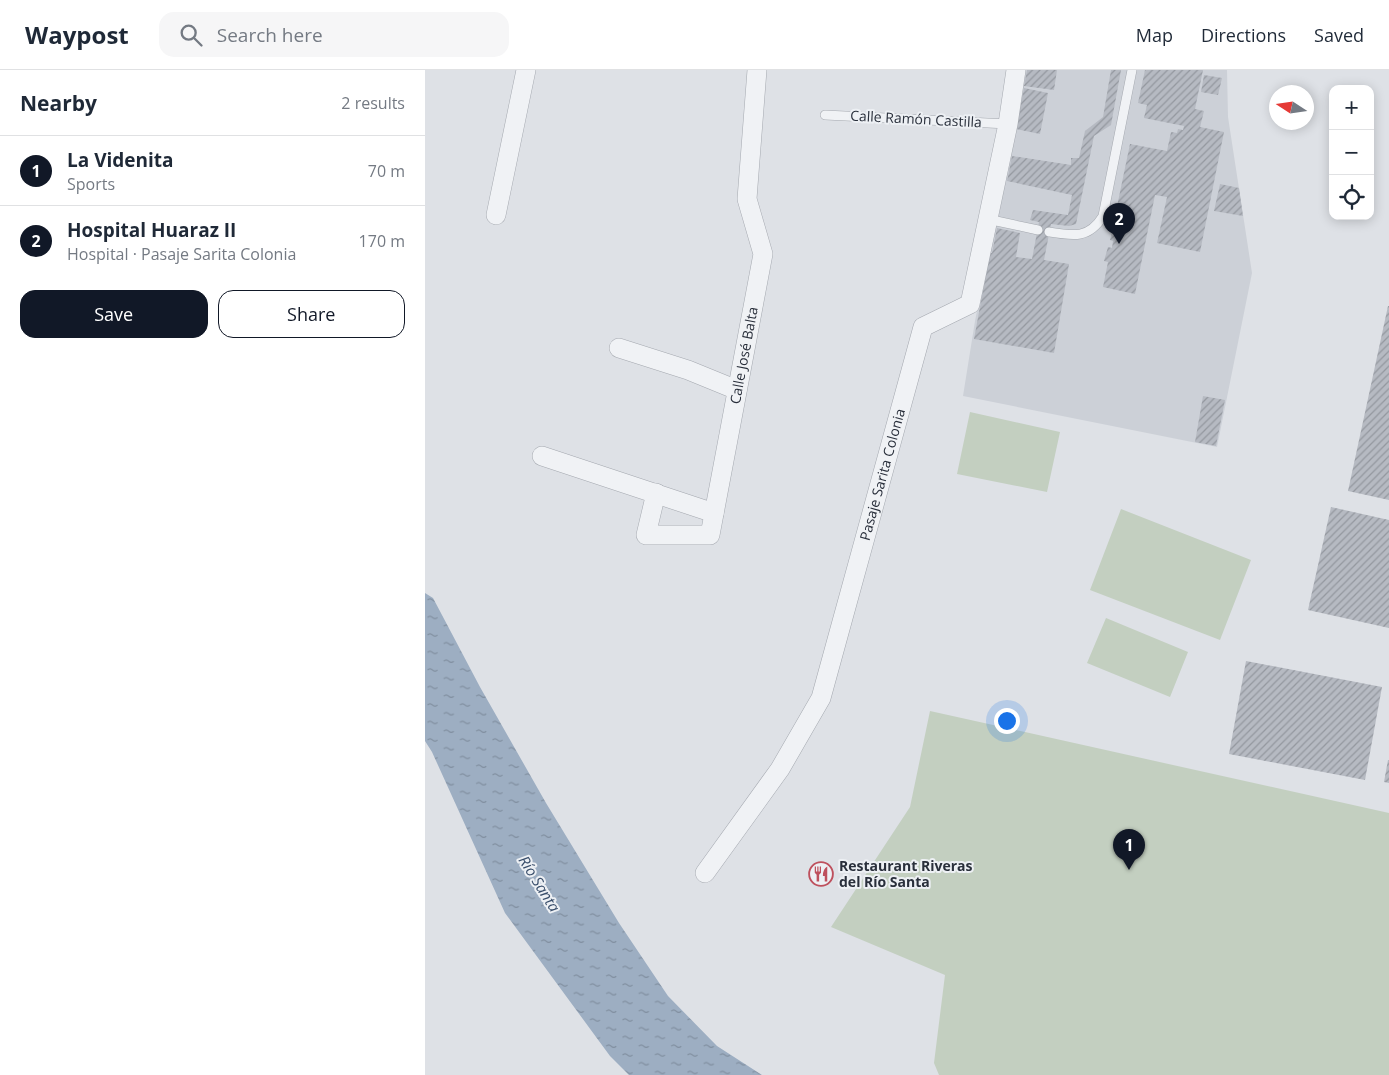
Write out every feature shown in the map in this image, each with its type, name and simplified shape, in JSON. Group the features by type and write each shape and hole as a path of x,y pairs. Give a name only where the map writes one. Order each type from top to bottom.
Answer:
{"street":[{"path":"496,215 526,70"},
{"name":"Calle José Balta","path":"656,494 646,535 710,535 763,254 747,199 757,70"},
{"name":"Pasaje Sarita Colonia","path":"705,873 780,769 821,698 923,327 970,304 1008,124 1016,70"},
{"path":"619,348 688,370 737,390"},
{"path":"542,456 714,512"}],"lane":[{"path":"1049,232 1071,236 1085,233 1093,229 1103,216 1132,70"},
{"name":"Calle Ramón Castilla","path":"825,115 1008,124"},
{"path":"987,219 1037,230"}],"shaded area":[{"path":"1025,70 1227,70 1228,117 1252,273 1217,447 963,396 975,321"}],"green space":[{"path":"970,412 1060,432 1047,492 957,474"},
{"path":"1121,509 1251,560 1220,640 1090,590"},
{"path":"1106,618 1188,652 1170,697 1087,663"},
{"path":"930,711 1389,813 1389,1075 939,1075 934,1063 945,975 831,927 910,807"}],"water":[{"name":"Río Santa","path":"425,593 433,598 480,687 546,803 619,923 668,996 717,1046 762,1075 629,1075 610,1056 505,913 432,752 425,741"}],"building":[{"path":"1027,70 1057,70 1054,90 1024,86"},
{"path":"1111,70 1121,70 1111,125 1094,136 1076,224 1069,226 1051,224 1044,260 1069,264 1054,353 974,339 990,253 992,253 997,228 1020,233 1016,257 1032,259 1039,222 1030,220 1033,210 1068,215 1072,195 1007,181 1012,156 1071,165 1071,158 1079,158 1085,131 1103,117"},
{"path":"1145,70 1203,70 1195,109 1204,111 1200,127 1224,132 1200,252 1157,243 1167,197 1155,195 1135,294 1103,287 1108,262 1104,261 1108,247 1112,248 1113,241 1110,240 1130,144 1167,151 1171,132 1177,133 1178,129 1183,130 1184,126 1144,118 1147,105 1138,103"},
{"path":"1204,75 1222,78 1218,95 1201,92"},
{"path":"1024,88 1048,93 1040,134 1016,129"},
{"path":"1220,184 1239,188 1243,216 1214,211"},
{"path":"1389,306 1389,500 1348,491"},
{"path":"1203,396 1225,400 1216,446 1195,442"},
{"path":"1331,507 1389,520 1389,628 1308,610"},
{"path":"1246,661 1382,687 1365,780 1229,754"},
{"path":"1389,760 1389,783 1384,782"}],"place":[{"name":"Hospital Huaraz II","path":"1119,244"},
{"name":"La Videnita","path":"1129,870"},
{"name":"Restaurant Riveras del Río Santa","path":"821,874"}]}
